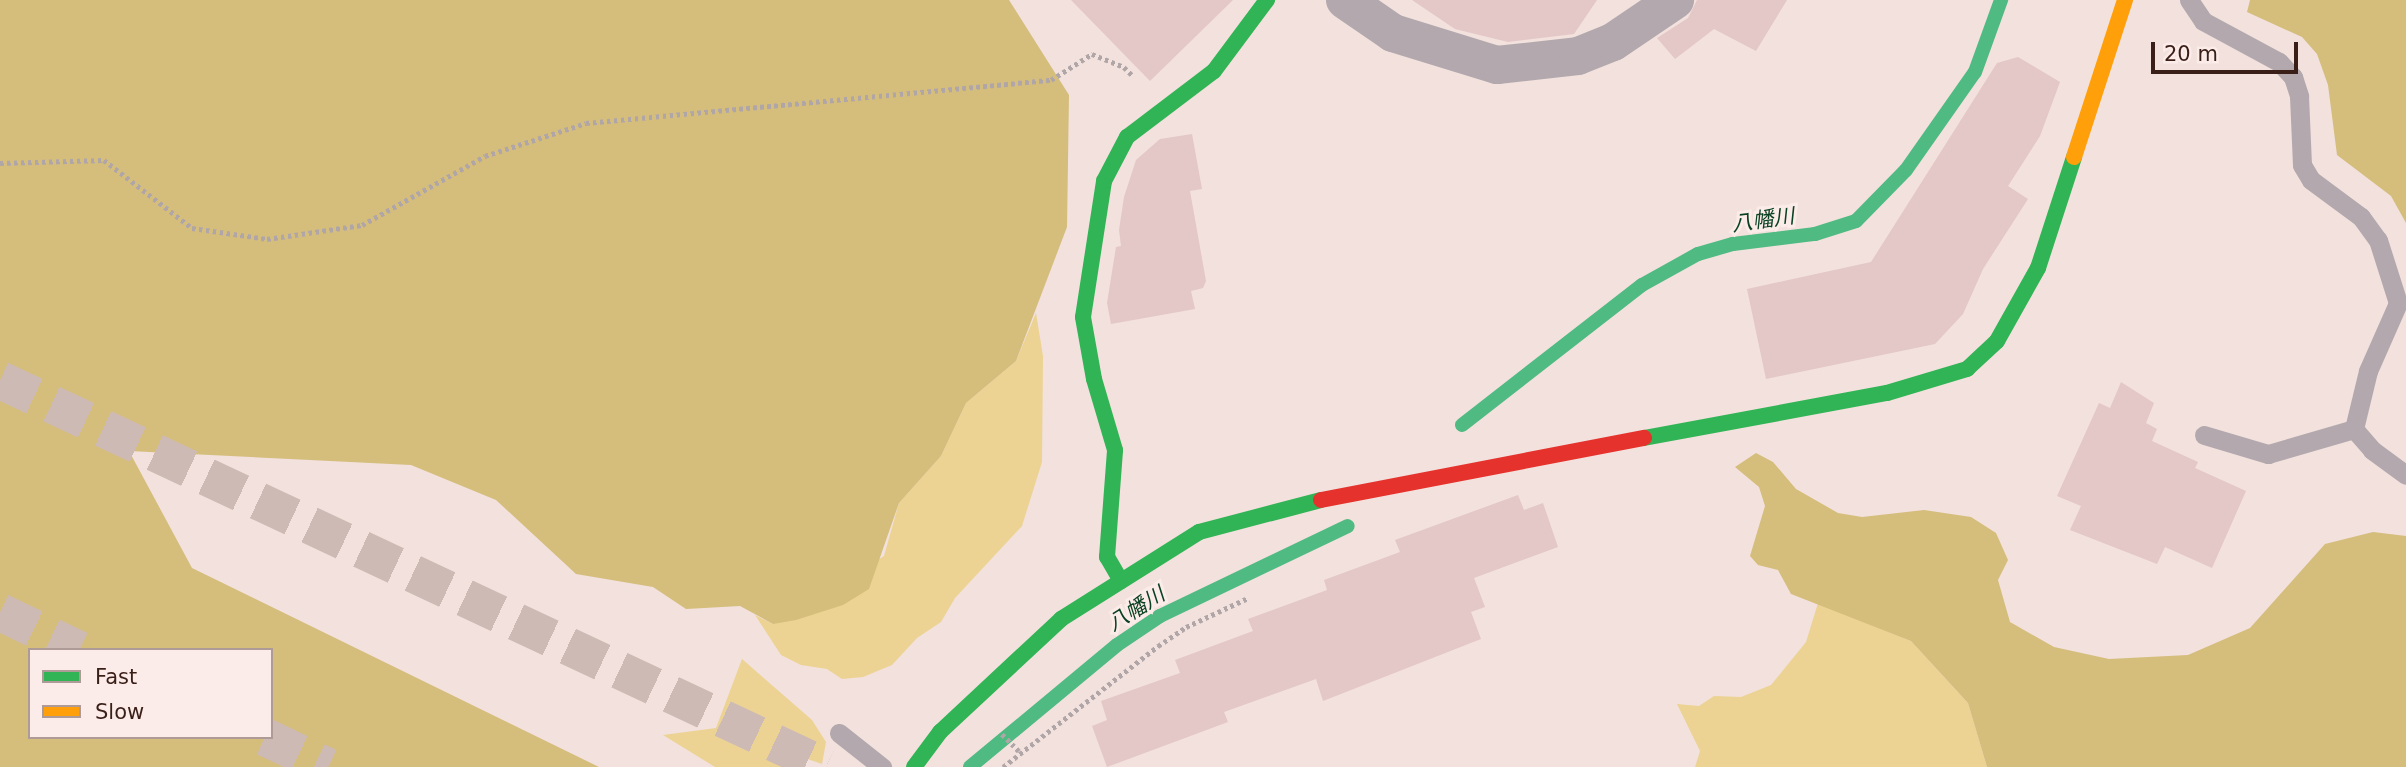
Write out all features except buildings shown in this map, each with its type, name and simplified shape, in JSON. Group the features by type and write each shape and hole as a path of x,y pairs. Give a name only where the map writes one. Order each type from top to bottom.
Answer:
{"street":[{"path":"1121,580 1107,557 1115,450 1094,379 1083,317 1084,295 1109,164 1127,137 1214,71 1267,0"},
{"path":"1345,0 1393,33 1497,65 1578,56 1643,24 1675,0"},
{"path":"914,767 940,732 1033,642 1121,580 1199,532 1250,515 1887,393 1967,369 1997,341 2038,268 2125,0"}],"lane":[{"path":"2189,0 2203,21 2279,62 2293,77 2299,96 2302,165 2311,180 2361,217 2378,240 2392,275 2398,303 2368,372 2354,429"},
{"path":"2204,435 2268,454 2354,429"},
{"path":"2354,429 2372,450 2406,475"},
{"path":"839,733 882,767"}],"path":[{"path":"0,163 104,160 192,228 267,239 362,225 485,156 586,123 1051,80 1092,54 1124,67 1162,109"},
{"path":"1003,767 1018,750 1186,627 1248,598"},
{"path":"999,731 1018,750"}],"shaded area":[{"path":"0,0 1009,0 1069,95 1067,227 1016,361 966,403 941,456 899,503 869,589 843,605 796,620 773,624 740,606 686,609 653,587 576,574 496,500 411,465 129,451 192,568 599,767 0,767"},
{"path":"2250,0 2406,0 2406,223 2391,196 2337,155 2328,85 2317,54 2302,37 2247,12"},
{"path":"1036,313 1043,356 1042,462 1022,526 955,598 941,622 917,638 892,665 863,677 842,679 827,669 801,665 781,655 755,615 773,624 884,556 899,503 941,456 966,403 1016,361"},
{"path":"1756,453 1773,462 1796,489 1838,513 1862,517 1924,510 1971,517 1996,533 2008,560 1998,580 2010,622 2054,647 2109,659 2188,655 2250,628 2325,544 2373,532 2406,536 2406,767 1987,767 1968,703 1911,641 1791,594 1778,570 1758,565 1750,556 1765,506 1759,487 1735,467"},
{"path":"1818,603 1911,641 1968,703 1987,767 1695,767 1700,751 1677,704 1699,706 1714,696 1741,697 1771,685 1806,642"},
{"path":"742,659 812,720 826,742 822,764 787,752 784,767 715,767 663,735 716,728"}],"waterway":[{"name":"八幡川","path":"1462,425 1642,285 1698,254 1733,244 1815,234 1856,221 1906,170 1975,72 2001,0"},
{"name":"八幡川","path":"970,767 1117,645 1160,616 1348,526"}],"tunnel":[{"path":"0,380 826,767"},
{"path":"0,612 75,648"},
{"path":"269,739 328,767"}],"traffic: fast":[{"path":"1121,581 1107,557 1115,450 1094,379 1083,317 1104,181 1127,137 1214,71 1267,0"},
{"path":"1644,438 1887,393 1967,369 1997,341 2038,268 2074,157"},
{"path":"914,767 940,732 1061,619 1199,532 1321,500"}],"traffic: slow":[{"path":"2074,157 2125,0"}],"traffic: jam":[{"path":"1321,500 1644,438"}]}
